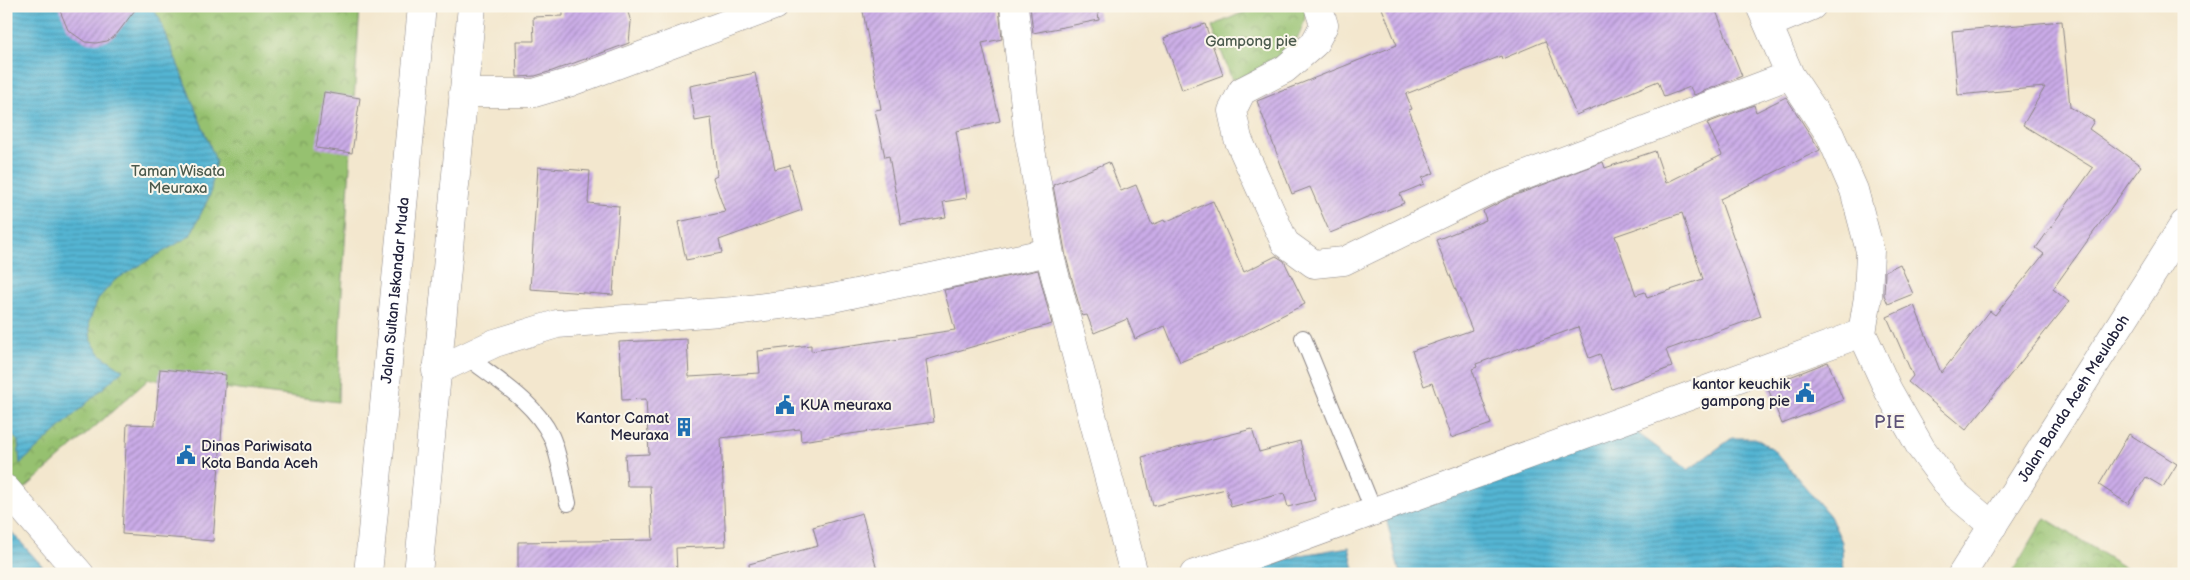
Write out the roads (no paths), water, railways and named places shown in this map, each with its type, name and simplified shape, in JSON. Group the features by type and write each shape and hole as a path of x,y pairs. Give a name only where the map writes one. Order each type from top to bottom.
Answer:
{"main road":[{"name":"Jalan Sultan Iskandar Muda","path":"368,574 422,6"},
{"path":"418,574 472,6"},
{"path":"463,93 534,93 570,82 774,6"},
{"path":"1014,6 1028,132 1049,252 1134,574"},
{"path":"1318,6 1324,25 1314,44 1284,69 1242,91 1232,111 1238,138 1285,243 1319,265 1344,262 1502,184 1790,75"},
{"path":"1812,6 1765,15 1790,75 1830,135 1854,190 1870,251 1868,297 1862,333 1888,390 1921,448 1954,493 1993,526"},
{"name":"Jalan Banda Aceh Meulaboh","path":"1962,574 2184,224"},
{"path":"436,371 495,343 557,324 734,311 828,299 1049,252"},
{"path":"1194,574 1257,554 1374,512 1862,333"},
{"path":"6,489 80,574"}],"lane":[{"path":"1303,338 1374,512"},
{"path":"465,356 522,398 538,415 552,437 568,503"}],"water":[{"path":"6,6 150,6 159,17 216,161 210,195 190,236 115,280 98,299 89,322 91,341 101,355 123,370 20,464 18,441 6,429"},
{"path":"1632,429 1688,470 1732,438 1755,438 1773,449 1830,516 1842,542 1843,574 1400,574 1383,506"},
{"path":"6,526 46,570 48,574 6,574"},
{"path":"1349,547 1355,574 1242,574 1301,555"}],"place":[{"name":"kantor keuchik gampong pie","path":"1805,393"},
{"name":"KUA meuraxa","path":"785,405"},
{"name":"Kantor Camat Meuraxa","path":"684,427"},
{"name":"Dinas Pariwisata Kota Banda Aceh","path":"186,455"}],"district":[{"name":"PIE","path":"1890,422"}],"park label":[{"name":"Gampong pie","path":"1251,41"},
{"name":"Taman Wisata Meuraxa","path":"178,180"}]}
